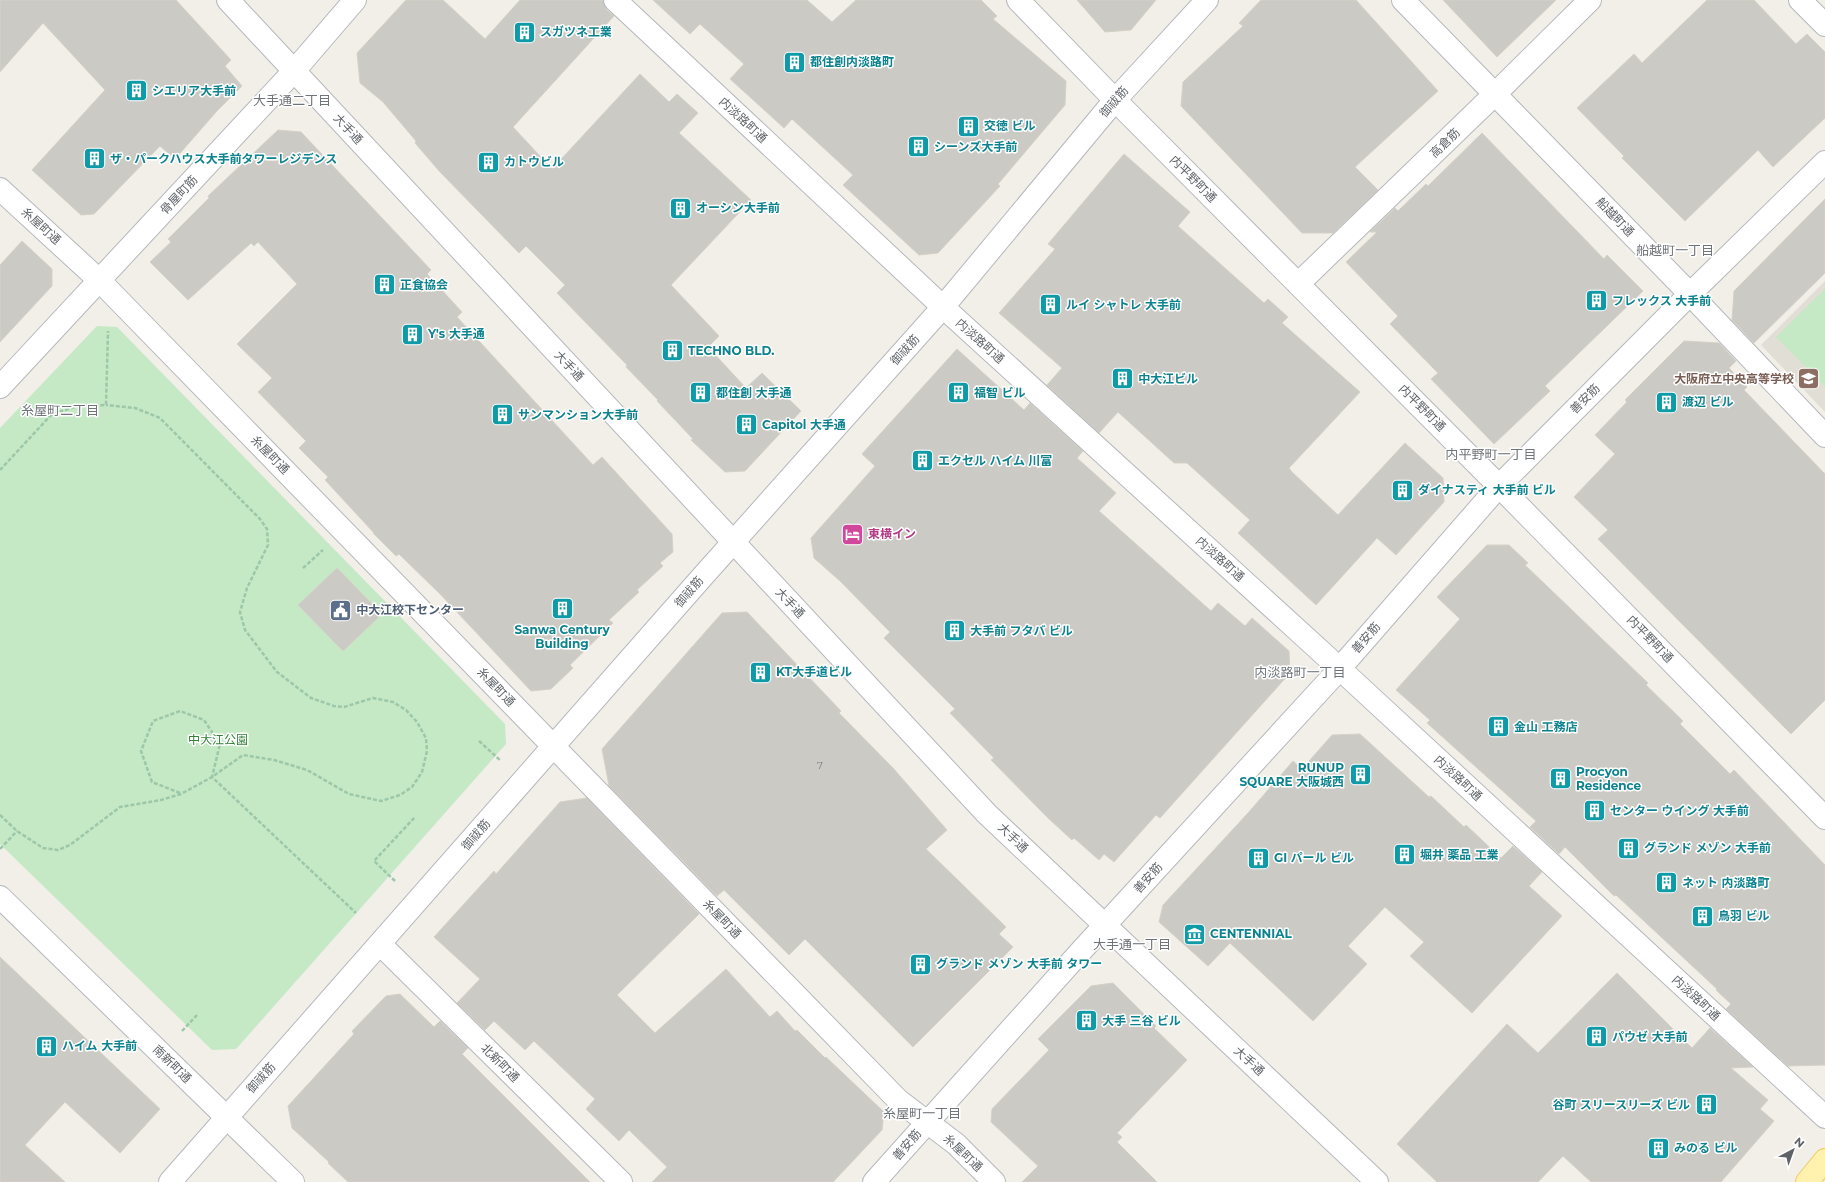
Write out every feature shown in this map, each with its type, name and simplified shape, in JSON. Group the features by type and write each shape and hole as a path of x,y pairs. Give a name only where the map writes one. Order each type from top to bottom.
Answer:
{"main road":[{"path":"1807,1182 1825,1160"}],"street":[{"name":"大手通","path":"228,0 987,814 1377,1182"},
{"name":"骨屋町筋","path":"0,387 294,71 355,0"},
{"name":"内淡路町通","path":"615,0 943,307 1339,668 1825,1117"},
{"name":"内平野町通","path":"1018,0 1825,818"},
{"name":"御祓筋","path":"170,1182 733,542 943,307 1115,100 1207,0"},
{"name":"船越町通","path":"1403,0 1690,294 1825,436"},
{"name":"高倉筋","path":"1298,284 1590,0"},
{"path":"1800,0 1825,25"},
{"name":"善安筋","path":"874,1182 1339,668 1499,486 1690,294 1825,162"},
{"name":"糸屋町通","path":"0,189 100,281 410,597 898,1100 956,1144 994,1182"},
{"name":"南新町通","path":"0,896 293,1182"},
{"name":"北新町通","path":"380,944 621,1182"}],"path":[{"path":"106,405 108,326"},
{"path":"0,470 52,414 78,406 106,405 135,408 160,418 260,519 267,529 268,545 247,588 240,612 245,630 277,672 311,698 334,706 344,706 373,698 393,702 406,710 417,722 426,738 427,751 422,772 412,787 400,796 381,801 349,794 307,770 274,760 242,755 212,778 181,794 161,800 120,807 70,845 58,850 43,848 16,831 0,816"},
{"path":"303,568 324,549"},
{"path":"181,794 152,782 141,751 153,721 180,711 204,720 220,744 212,778"},
{"path":"479,741 501,761"},
{"path":"212,778 356,913"},
{"path":"395,881 374,861 415,817"},
{"path":"0,849 16,831"},
{"path":"182,1031 197,1015"}],"shaded area":[{"name":"大阪府立中央高等学校","path":"1825,281 1825,412 1761,345"}],"green space":[{"path":"1825,289 1825,387 1776,337"},
{"name":"中大江公園","path":"97,326 117,327 505,724 506,744 236,1049 212,1050 0,844 0,428"}],"building":[{"path":"0,0 176,0 231,60 225,66 242,86 217,111 175,159 160,146 94,214 81,215 32,170 105,90 43,23 0,72"},
{"path":"406,0 443,0 485,39 520,0 603,0 606,9 614,16 513,127 552,169 640,74 669,102 677,94 698,113 679,133 751,200 671,285 719,336 708,347 746,388 762,373 801,411 745,471 725,472 691,440 693,439 626,367 627,365 557,293 565,285 526,246 519,253 440,172 383,102 360,83 357,53"},
{"path":"653,0 807,0 832,22 856,0 981,0 997,16 993,19 1066,81 1065,105 998,184 1000,186 938,253 919,255 843,185 853,175 792,119 784,128 730,79 744,64 700,24 690,34"},
{"path":"1077,0 1156,0 1131,30 1105,32"},
{"path":"1261,0 1356,0 1438,91 1355,167 1378,190 1333,233 1302,233 1181,106 1183,82 1243,26 1239,23"},
{"path":"1443,0 1556,0 1497,57"},
{"path":"1707,0 1754,0 1796,44 1807,34 1825,52 1825,118 1773,167 1758,150 1685,221 1622,158 1624,156 1577,108 1634,54 1642,63"},
{"path":"278,130 301,132 431,270 427,274 462,312 457,317 593,465 602,457 672,534 673,552 660,563 663,566 637,590 639,592 609,620 613,623 570,665 573,668 551,689 531,691 440,594 399,554 396,556 373,533 325,480 328,477 299,448 306,441 258,392 272,378 237,344 297,284 258,242 254,246 251,243 188,300 150,262 171,242 168,239 209,198 208,196"},
{"path":"1482,133 1604,259 1607,255 1643,291 1545,386 1550,391 1494,444 1431,379 1438,373 1390,324 1398,316 1346,262 1377,232 1370,232 1395,208 1398,211 1426,184 1428,186"},
{"path":"1124,154 1190,212 1178,226 1264,303 1268,299 1288,317 1282,323 1360,392 1289,468 1292,472 1338,515 1405,443 1443,478 1444,502 1396,555 1377,538 1316,605 1238,533 1250,520 1187,463 1174,463 1118,412 1099,433 1047,385 1062,368 999,313 1055,249 1048,244"},
{"path":"1825,199 1825,273 1754,343 1732,320 1734,291"},
{"path":"22,241 52,269 52,286 0,342 0,265"},
{"path":"1684,341 1719,343 1736,361 1729,368 1747,387 1744,390 1825,474 1825,700 1791,734 1598,539 1608,530 1574,497 1615,454 1595,435 1627,402 1625,400"},
{"path":"957,349 1024,410 1030,403 1083,451 1077,458 1116,493 1099,511 1211,611 1218,603 1245,626 1252,618 1289,651 1290,673 1160,818 1156,815 1114,862 1104,854 1099,860 1074,838 1072,840 1048,818 991,760 994,758 950,713 955,709 884,638 890,632 840,581 814,558 811,538 875,466 862,454"},
{"path":"1487,545 1509,545 1528,563 1525,565 1648,683 1646,685 1683,721 1680,724 1730,774 1734,770 1825,865 1825,1065 1788,1066 1726,1009 1731,1004 1716,990 1717,989 1616,895 1614,896 1565,847 1559,854 1530,827 1536,821 1427,723 1430,720 1396,690 1460,619 1437,597"},
{"name":"中大江校下センター","path":"337,568 382,614 343,651 298,605"},
{"path":"747,612 841,711 839,713 893,768 947,830 926,849 1006,927 999,934 1013,947 913,1047 805,939 789,955 724,890 717,896 609,786 602,749 722,613"},
{"path":"1360,734 1429,797 1431,796 1464,827 1466,825 1501,858 1513,846 1542,872 1529,886 1562,916 1472,1013 1410,956 1424,942 1385,907 1348,946 1367,964 1313,1021 1230,943 1208,966 1159,922 1163,905 1248,813 1293,761 1302,769 1332,735"},
{"path":"587,798 699,914 617,995 655,1033 726,969 770,1017 777,1011 795,1031 797,1030 884,1112 882,1130 833,1182 652,1182 667,1167 629,1130 619,1141 586,1109 595,1099 534,1041 525,1050 494,1021 485,1030 457,1003 480,979 434,937 494,871 496,874 560,802"},
{"path":"0,957 160,1109 120,1153 65,1102 25,1145 65,1182 0,1182"},
{"path":"1617,973 1692,1048 1710,1028 1753,1067 1731,1068 1768,1100 1760,1109 1774,1121 1721,1182 1591,1182 1563,1156 1538,1182 1437,1182 1397,1144 1507,1024 1538,1053"},
{"path":"1113,983 1156,1026 1154,1028 1187,1060 1117,1133 1122,1137 1117,1142 1157,1182 1022,1182 1038,1166 991,1122 992,1109 1049,1050 1038,1039 1091,986"},
{"path":"400,994 434,1027 440,1021 468,1048 462,1054 590,1182 348,1182 328,1163 329,1162 292,1128 288,1106 354,1034 352,1031 386,996"}],"place":[{"name":"スガツネ工業","path":"524,32"},
{"name":"都住創内淡路町","path":"794,62"},
{"name":"シエリア大手前","path":"136,91"},
{"name":"交徳 ビル","path":"969,126"},
{"name":"シーンズ大手前","path":"918,147"},
{"name":"ザ・パークハウス大手前タワーレジデンス","path":"94,159"},
{"name":"カトウビル","path":"489,162"},
{"name":"オーシン大手前","path":"680,208"},
{"name":"正食協会","path":"385,285"},
{"name":"フレックス 大手前","path":"1596,301"},
{"name":"ルイ シャトレ 大手前","path":"1051,305"},
{"name":"Y's 大手通","path":"412,334"},
{"name":"TECHNO BLD.","path":"673,351"},
{"name":"中大江ビル","path":"1123,379"},
{"name":"大阪府立中央高等学校","path":"1809,379"},
{"name":"都住創 大手通","path":"700,393"},
{"name":"福智 ビル","path":"958,393"},
{"name":"渡辺 ビル","path":"1666,402"},
{"name":"サンマンション大手前","path":"502,415"},
{"name":"Capitol 大手通","path":"747,425"},
{"name":"エクセル ハイム 川富","path":"922,461"},
{"name":"ダイナスティ 大手前 ビル","path":"1402,490"},
{"name":"東横イン","path":"853,534"},
{"name":"Sanwa Century Building","path":"562,609"},
{"name":"中大江校下センター","path":"340,610"},
{"name":"大手前 フタバ ビル","path":"955,631"},
{"name":"KT大手道ビル","path":"761,672"},
{"name":"金山 工務店","path":"1498,727"},
{"name":"RUNUP SQUARE 大阪城西","path":"1360,775"},
{"name":"Procyon Residence","path":"1560,779"},
{"name":"センター ウイング 大手前","path":"1595,811"},
{"name":"グランド メゾン 大手前","path":"1628,848"},
{"name":"堀井 薬品 工業","path":"1404,855"},
{"name":"GI パール ビル","path":"1258,858"},
{"name":"ネット 内淡路町","path":"1667,883"},
{"name":"鳥羽 ビル","path":"1703,916"},
{"name":"CENTENNIAL","path":"1195,934"},
{"name":"グランド メゾン 大手前 タワー","path":"921,964"},
{"name":"大手 三谷 ビル","path":"1086,1021"},
{"name":"パウゼ 大手前","path":"1597,1037"},
{"name":"ハイム 大手前","path":"47,1046"},
{"name":"谷町 スリースリーズ ビル","path":"1706,1105"},
{"name":"みのる ビル","path":"1658,1148"}],"district":[{"name":"大手通二丁目","path":"292,100"},
{"name":"船越町一丁目","path":"1675,250"},
{"name":"糸屋町二丁目","path":"60,410"},
{"name":"内平野町一丁目","path":"1491,454"},
{"name":"内淡路町一丁目","path":"1300,672"},
{"name":"大手通一丁目","path":"1132,944"},
{"name":"糸屋町一丁目","path":"922,1113"}]}
